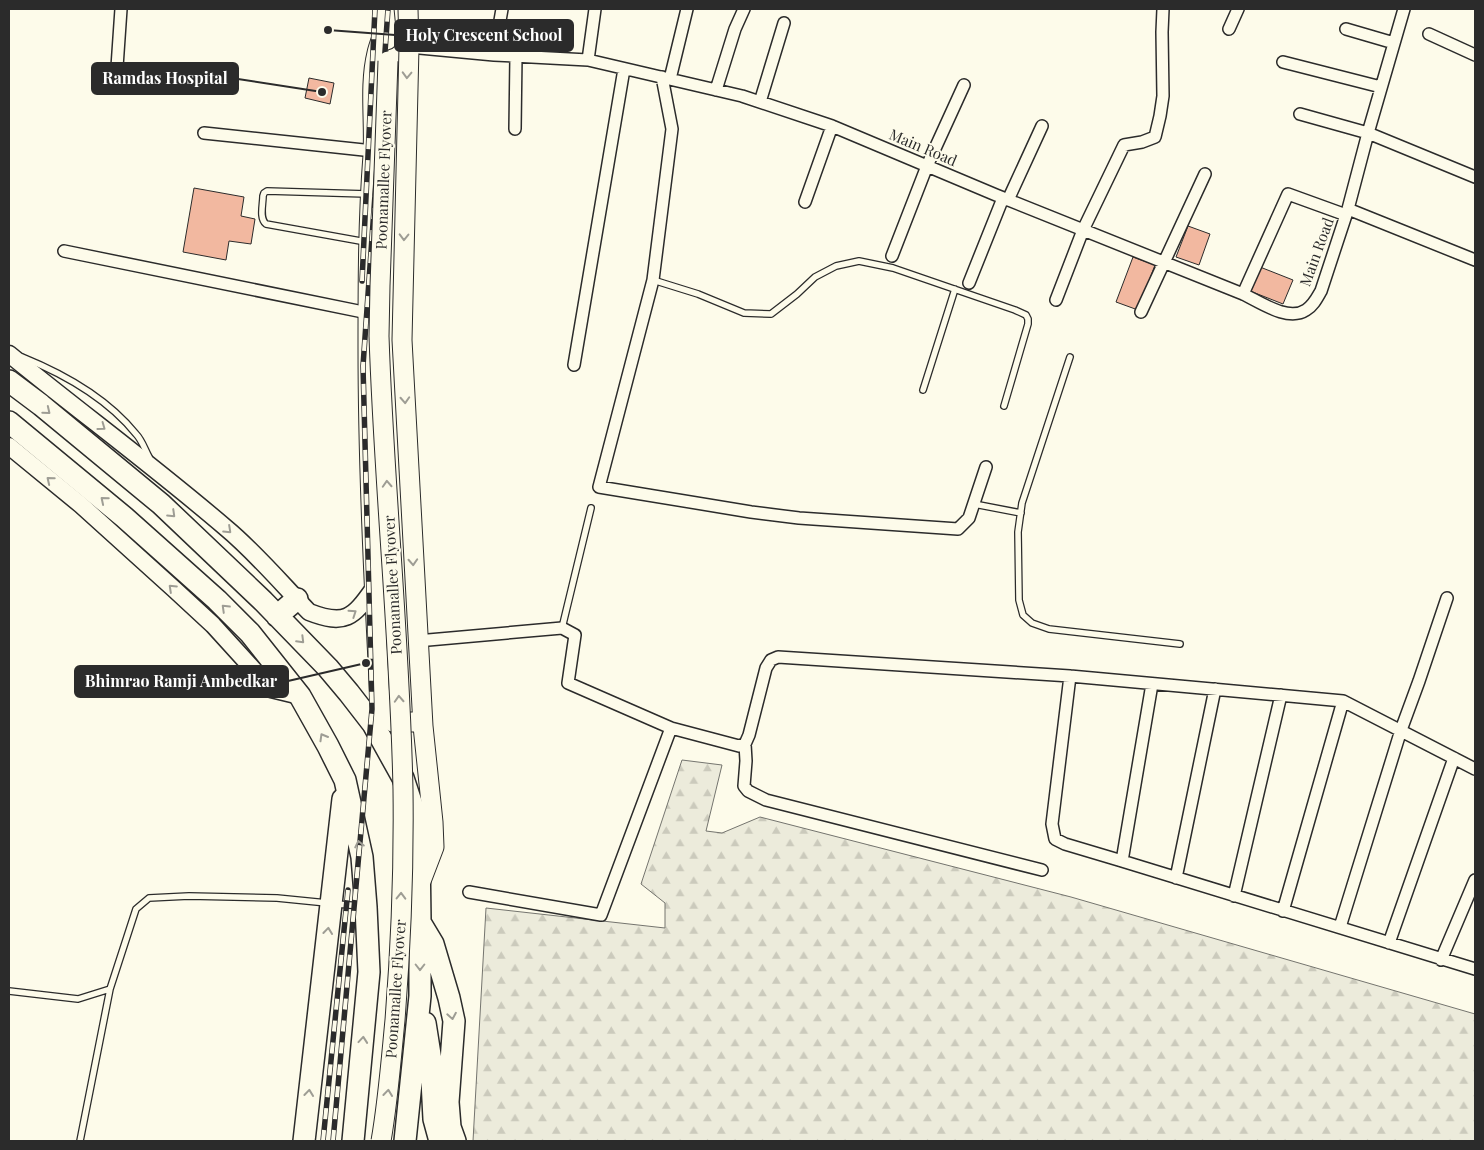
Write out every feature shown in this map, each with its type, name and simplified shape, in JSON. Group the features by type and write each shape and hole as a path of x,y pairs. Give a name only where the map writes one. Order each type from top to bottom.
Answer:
{"highway":[{"path":"9,381 161,504 277,616 328,668 349,693 373,724 403,778 416,817 419,849 420,921 420,996 405,1141"},
{"path":"9,422 124,517 217,600 250,633 300,696 345,780 362,857 369,972 353,1141"},
{"path":"277,616 296,599"},
{"path":"304,1141 345,780"},
{"path":"420,921 433,944 454,1021 448,1102 450,1127 455,1141"},
{"path":"420,996 432,1061 434,1119 440,1141"}],"main road":[{"name":"Poonamallee Flyover","path":"381,1141 387,1099 399,968 402,826 399,696 379,336 388,62 384,9"},
{"path":"408,9 402,340 422,722 434,847 419,888"},
{"path":"385,28 377,53 373,84 373,151 368,243 368,409 380,701 386,715 393,722 422,722"}],"street":[{"path":"117,67 121,9"},
{"path":"494,55 502,9"},
{"path":"588,60 595,9"},
{"path":"687,9 666,78 672,129 653,280 599,487 751,512 958,529 969,518 986,467"},
{"path":"716,90 735,29 744,9"},
{"path":"1056,300 1083,230 1124,145 1142,142 1155,137 1163,96 1163,9"},
{"path":"1230,28 1238,9"},
{"name":"Main Road","path":"408,47 494,55 588,60 742,96 832,126 1005,199 1243,294 1277,311 1294,315 1306,310 1315,302 1320,291 1347,212 1404,9"},
{"path":"760,102 784,23"},
{"path":"1346,29 1394,43"},
{"path":"1429,34 1475,55"},
{"path":"515,129 516,56"},
{"path":"1283,62 1382,88"},
{"path":"574,365 624,68"},
{"path":"892,256 927,166 964,85"},
{"path":"1300,114 1368,132 1475,177"},
{"path":"805,202 832,126"},
{"path":"969,283 1005,199 1042,126"},
{"path":"204,133 373,151"},
{"path":"1140,312 1204,174"},
{"path":"1243,294 1288,194 1347,212 1475,260"},
{"path":"64,251 368,314"},
{"path":"9,352 228,529 309,612 321,617 342,619 353,615 374,588"},
{"path":"9,446 81,505 213,625 271,690 300,696"},
{"path":"1340,928 1401,730 1447,598"},
{"path":"417,641 562,628 575,635 568,683 671,728 739,746 745,744"},
{"path":"1042,870 766,800 748,791 744,786 745,744 766,668 771,660 778,657 1070,676 1343,701 1475,769"},
{"path":"1070,676 1052,824 1055,839 1065,844 1475,969"},
{"path":"1122,861 1152,684"},
{"path":"1176,878 1215,689"},
{"path":"1234,896 1281,695"},
{"path":"1283,911 1343,701"},
{"path":"469,892 601,915 671,728"},
{"path":"1389,943 1454,758"},
{"path":"1442,960 1475,880"}],"lane":[{"path":"368,243 266,224 262,218 263,196 267,191 370,194"},
{"path":"653,280 698,294 744,313 771,314 815,277 836,266 859,261 893,268 1015,310 1026,315 1028,324 1004,406"},
{"path":"923,390 955,289"},
{"path":"1070,357 1025,494 1021,513 1018,532 1019,600 1022,615 1032,623 1049,629 1180,644"},
{"path":"974,504 1021,513"},
{"path":"562,628 591,508"},
{"path":"80,1141 110,989 136,908 149,898 189,896 277,898 366,907"},
{"path":"9,991 78,999 110,989"}],"green space":[{"path":"682,760 722,765 706,831 722,833 760,817 1071,897 1475,1014 1475,1141 473,1141 486,908 665,928 665,903 641,884"}],"building":[{"path":"309,78 334,83 330,104 305,98"},
{"path":"194,188 244,197 241,216 255,219 251,244 229,241 226,260 183,252"},
{"path":"1188,226 1210,234 1199,265 1176,257"},
{"path":"1133,257 1155,265 1138,310 1116,302"},
{"path":"1260,267 1293,280 1283,304 1250,291"}],"railway":[{"path":"362,281 375,9"},
{"path":"333,1141 372,709 363,366 388,9"},
{"path":"323,1141 348,890"}],"place":[{"name":"Holy Crescent School","path":"328,30"},
{"name":"Ramdas Hospital","path":"322,92"},
{"name":"Bhimrao Ramji Ambedkar","path":"366,663"}]}
